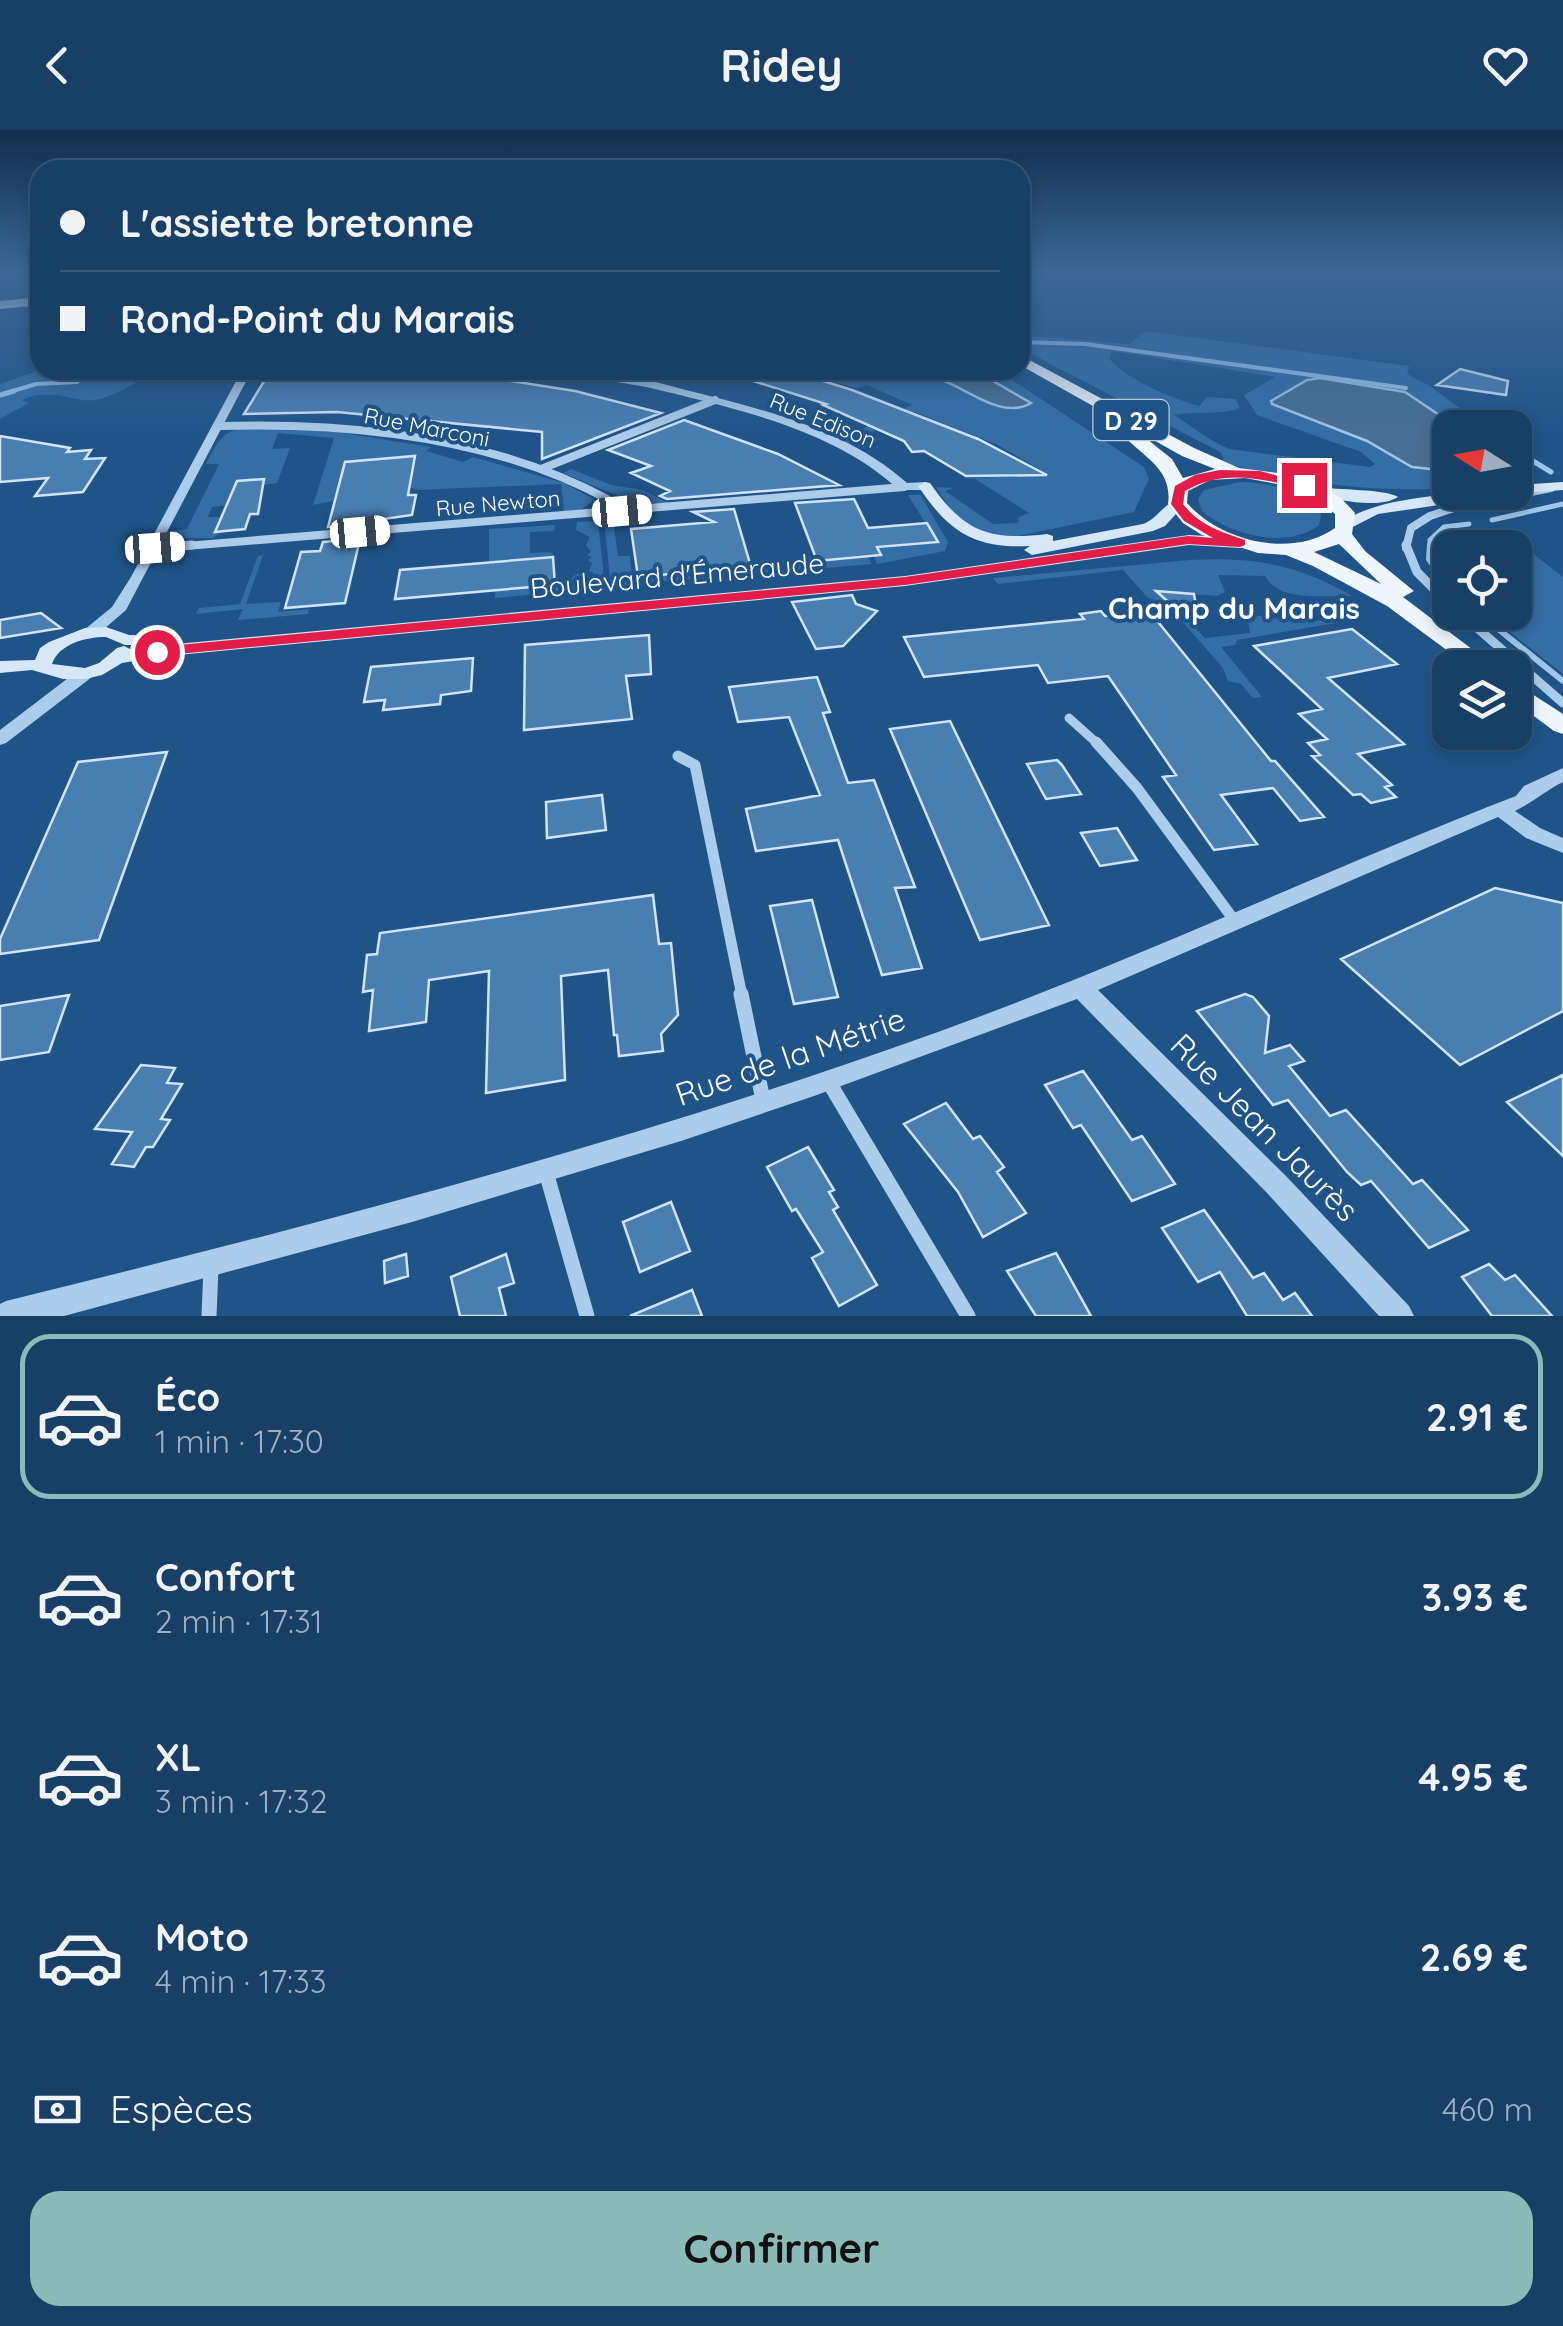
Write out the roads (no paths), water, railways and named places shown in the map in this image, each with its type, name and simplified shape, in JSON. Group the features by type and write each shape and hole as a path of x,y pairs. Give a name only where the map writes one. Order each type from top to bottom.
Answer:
{"main road":[{"name":"D 29","path":"1030,365 1188,452 1245,473"},
{"name":"D 29","path":"1030,376 1102,416 1156,454 1171,470 1178,497"},
{"path":"1432,494 1356,498 1245,473 1209,475 1178,497 1198,526 1240,543 1284,549 1322,562 1372,589 1460,650"},
{"path":"925,486 950,522 981,538 1033,542 1138,530"},
{"path":"1532,489 1560,486"},
{"path":"1317,491 1340,507 1344,530 1370,566 1484,650"},
{"name":"Boulevard d'Émeraude","path":"120,645 908,571 1138,530 1160,522 1178,497"},
{"path":"1284,549 1320,546 1374,510 1432,502"},
{"name":"Boulevard d'Émeraude","path":"120,645 216,646 962,575 1175,542 1240,543"},
{"path":"0,656 54,647 90,633 120,645 86,673 0,667"},
{"path":"48,671 43,657 54,647"},
{"path":"1532,684 1563,706"},
{"path":"1532,703 1563,726"}],"street":[{"path":"90,633 118,610 155,548 242,380"},
{"name":"Rue Edison","path":"626,380 715,400 846,448 890,470 904,487"},
{"path":"540,470 715,400"},
{"name":"Rue Marconi","path":"218,426 285,425 372,432 463,449 595,490 609,500 614,512"},
{"path":"904,487 925,486"},
{"path":"1432,586 1411,564 1405,540 1420,518 1439,510 1517,498 1560,486"},
{"name":"Rue Newton","path":"155,548 904,487"},
{"path":"118,610 120,645"},
{"path":"1479,630 1563,706"},
{"path":"30,714 50,691 48,671"},
{"path":"0,739 86,673"},
{"path":"1070,718 1114,758 1203,886 1234,920"},
{"path":"678,756 695,765 763,1100"},
{"name":"Rue de la Métrie","path":"6,1316 212,1266 545,1171 827,1078 1080,988 1522,800 1530,790 1563,774"},
{"path":"1499,809 1533,833 1563,846"},
{"name":"Rue Jean Jaurès","path":"1080,988 1277,1185 1399,1316"},
{"path":"827,1078 968,1316"},
{"path":"545,1171 587,1316"},
{"path":"209,1316 212,1266"}],"waterway":[{"path":"1030,342 1085,344 1406,388"},
{"path":"6,393 36,384 79,380"},
{"path":"0,395 14,391"},
{"path":"1532,460 1551,472"},
{"path":"1492,520 1563,504"},
{"path":"1430,545 1430,540 1444,527 1469,524"},
{"path":"1430,545 1432,563"},
{"path":"1499,630 1563,681"}],"district":[{"name":"Champ du Marais","path":"1234,608"}]}
